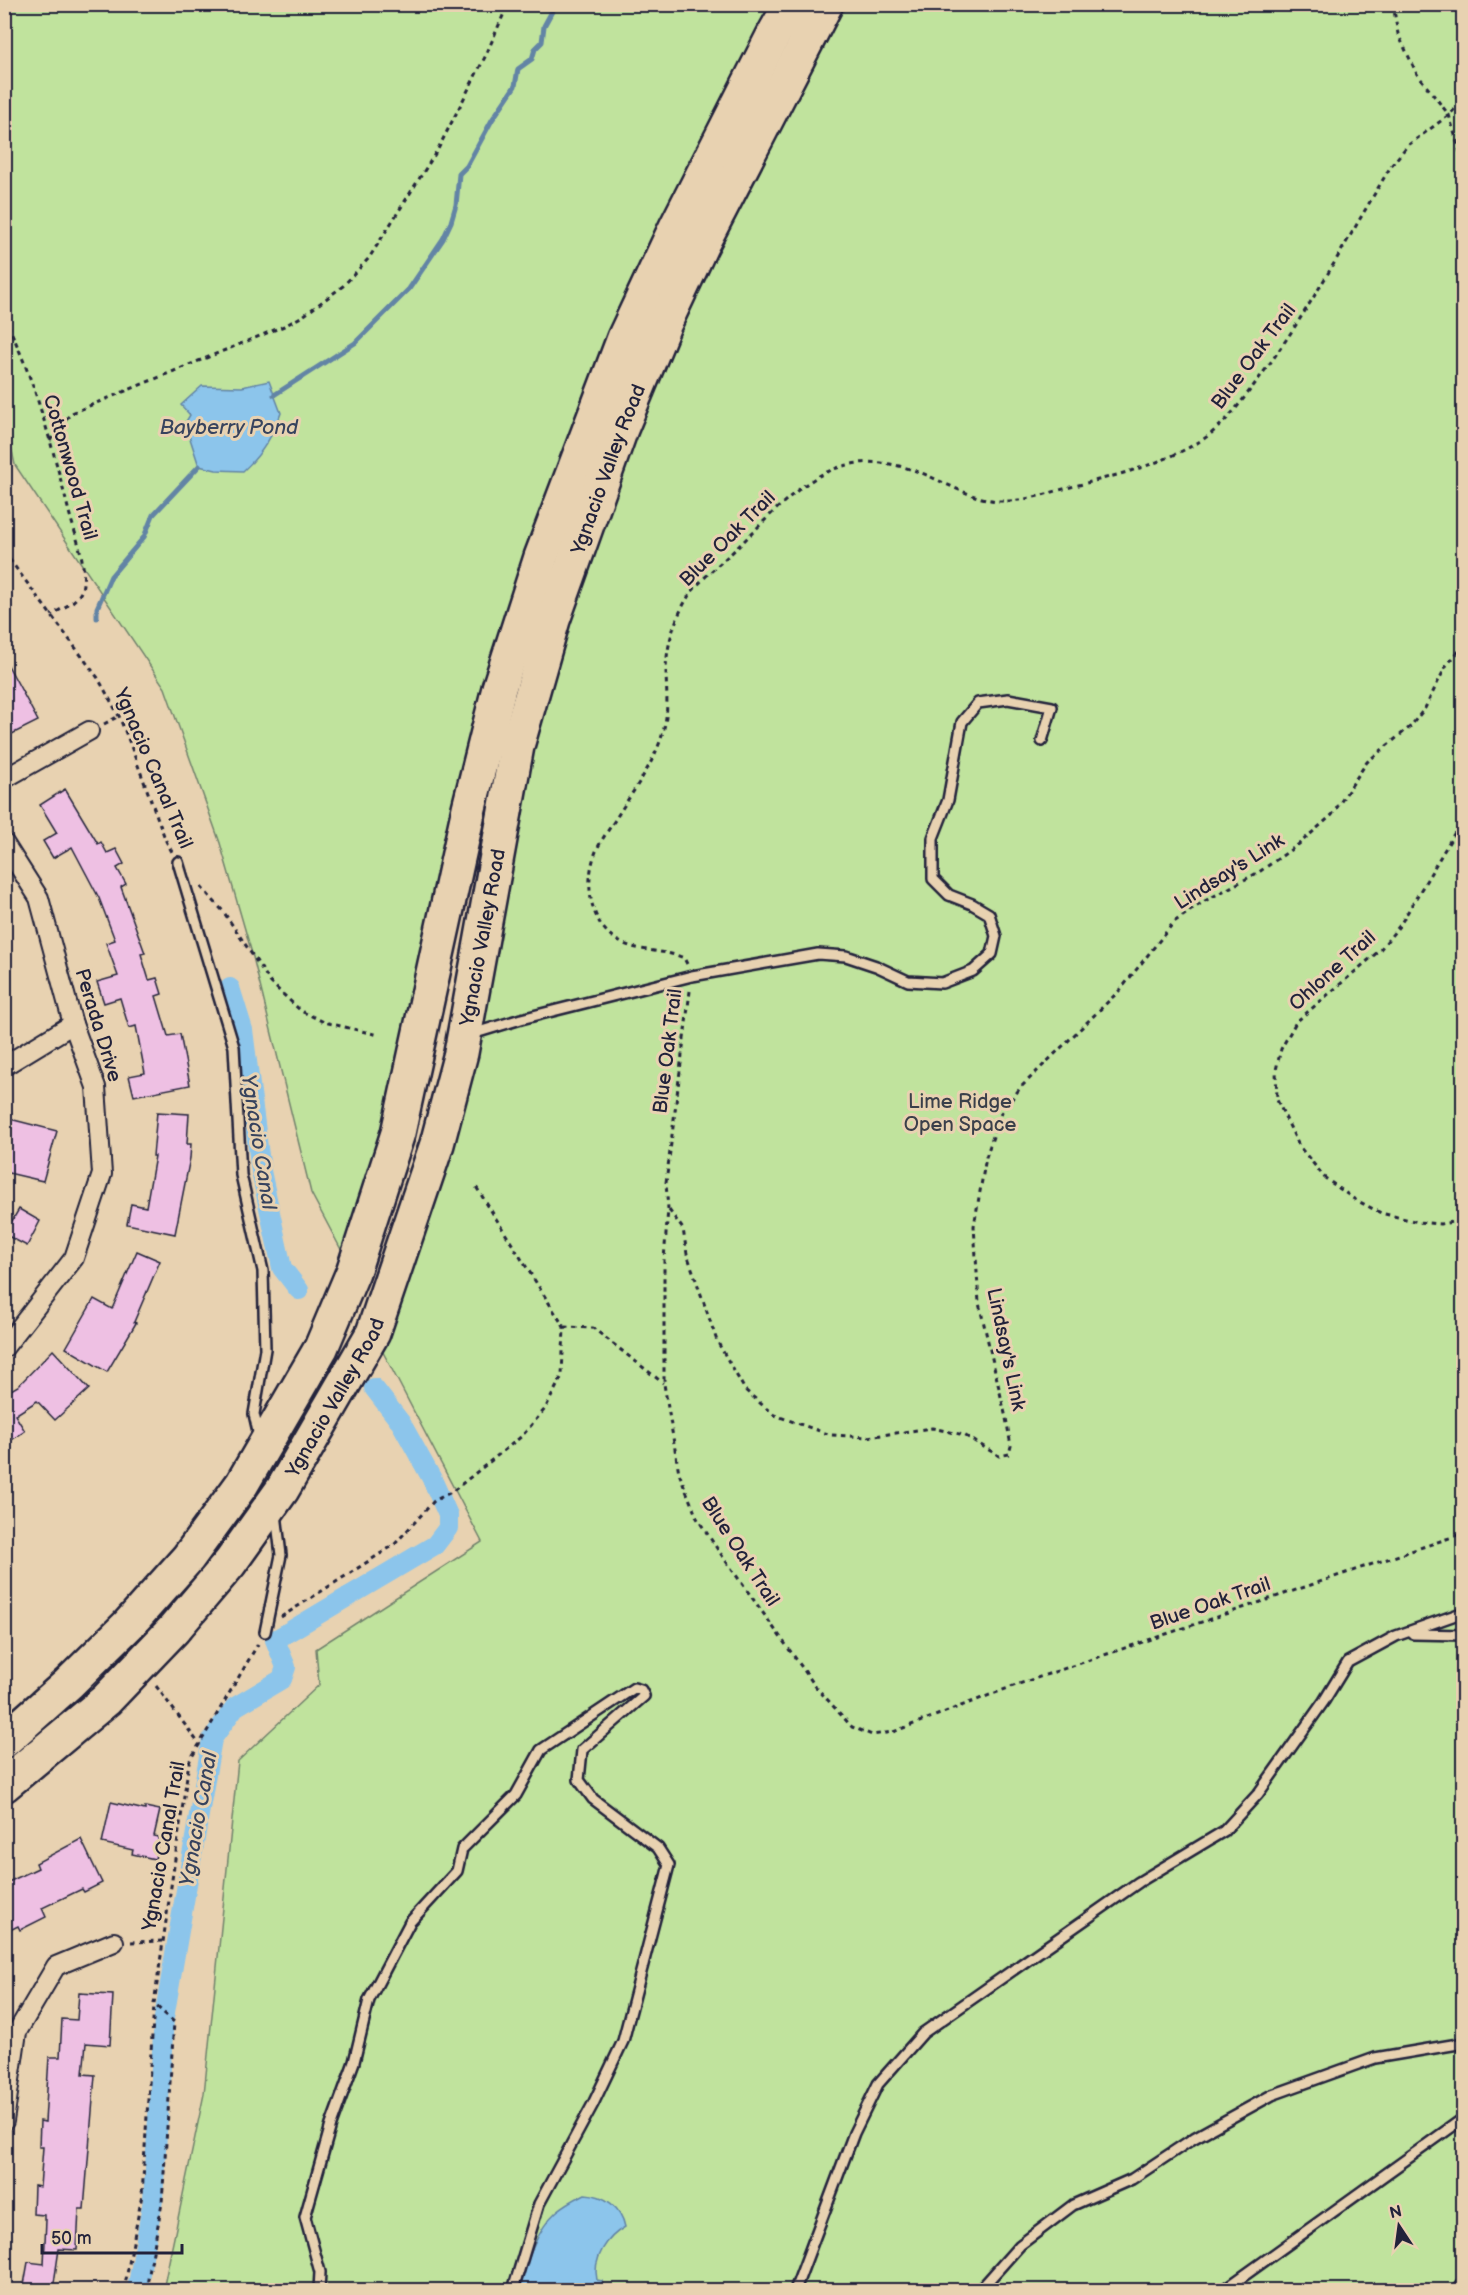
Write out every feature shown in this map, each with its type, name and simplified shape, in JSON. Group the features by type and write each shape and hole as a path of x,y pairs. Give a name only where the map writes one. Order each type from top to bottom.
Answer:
{"highway":[{"name":"Ygnacio Valley Road","path":"4,1741 91,1662 128,1625 188,1558 264,1454 326,1337 353,1272 398,1133 469,808 499,688 541,557 568,481 629,328 692,197 791,4"},
{"name":"Ygnacio Valley Road","path":"4,1785 106,1700 174,1629 230,1563 373,1333 437,1144 464,1036 517,746 553,620 621,429 664,325 700,246 826,4"}],"street":[{"path":"4,779 89,731"},
{"name":"Perada Drive","path":"4,843 39,898 73,1023 96,1087 102,1174 74,1258 4,1348"},
{"path":"4,1066 73,1023"},
{"path":"4,2121 17,2032 56,1966 114,1942"}],"lane":[{"path":"464,1036 521,1019 692,976 818,954 846,956 876,966 908,981 942,983 973,970 992,954 996,936 989,914 949,895 933,879 932,858 933,838 948,800 962,722 978,703 1008,699 1052,707 1042,741"},
{"path":"178,862 234,1047 241,1175 263,1271 265,1349 254,1414 264,1454"},
{"path":"265,1632 281,1555 273,1495"},
{"path":"795,2290 858,2123 878,2084 923,2032 1139,1882 1224,1831 1258,1794 1324,1701 1348,1662 1396,1636 1464,1612"},
{"path":"1396,1636 1422,1633 1464,1635"},
{"path":"319,2290 320,2272 305,2217 331,2126 354,2062 369,2000 410,1922 457,1871 462,1849 516,1795 541,1750 634,1688 641,1690 644,1696 582,1750 579,1780 593,1799 658,1848 669,1865 623,2041 593,2104 539,2204 513,2290"},
{"path":"980,2290 1020,2245 1073,2205 1132,2179 1194,2138 1272,2096 1375,2058 1464,2043"},
{"path":"1224,2290 1464,2118"},
{"path":"1456,2290 1464,2280"}],"path":[{"path":"51,441 58,428 72,413 284,326 343,286 369,258 438,149 486,55 508,4"},
{"path":"1393,4 1398,34 1417,74 1449,115 1464,165"},
{"name":"Blue Oak Trail","path":"1464,100 1449,115 1407,146 1391,166 1305,312 1237,407 1206,438 1163,460 1017,501 995,501 956,490 910,469 867,461 837,466 797,490 690,594 675,621 666,664 666,717 655,756 598,847 591,868 589,893 594,914 605,929 623,944 671,953 684,958 692,976 666,1183 668,1209 664,1259 664,1384 679,1473 697,1518 718,1550 816,1687 852,1727 872,1735 893,1732 1016,1685 1464,1533"},
{"name":"Cottonwood Trail","path":"4,317 18,346 51,441 79,550 82,591 72,602 51,615"},
{"name":"Ygnacio Canal Trail","path":"4,552 98,678 119,716 166,841 178,862 223,911 271,983 301,1011 324,1022 378,1035"},
{"name":"Lindsay's Link","path":"668,1209 683,1229 687,1254 717,1341 745,1390 774,1415 831,1435 867,1437 932,1428 963,1435 999,1456 1009,1454 1011,1446 1006,1418 979,1303 974,1226 986,1157 1001,1113 1021,1087 1121,990 1174,922 1203,902 1259,872 1299,844 1332,814 1366,762 1410,727 1425,708 1446,666 1464,645"},
{"name":"Ohlone Trail","path":"1464,816 1401,925 1379,951 1296,1022 1281,1049 1276,1070 1277,1100 1299,1146 1325,1178 1354,1199 1381,1213 1418,1222 1440,1224 1464,1220"},
{"path":"475,1185 564,1326 592,1328 664,1384"},
{"name":"Ygnacio Canal Trail","path":"124,2290 142,2195 154,2004 189,1762 265,1632 282,1616 394,1545 434,1501 453,1491 522,1436 545,1409 562,1376 564,1326"},
{"path":"141,1665 200,1745"},
{"path":"153,1942 162,1941"},
{"path":"146,2290 162,2203 174,2022 154,2004"}],"green space":[{"path":"4,5 791,5 568,481 353,1272 311,1193 253,957 220,843 165,688 15,465 4,413"},
{"name":"Lime Ridge Open Space","path":"826,5 1463,5 1463,2290 163,2290 204,2094 238,1761 319,1685 316,1649 482,1542 373,1333 585,527"}],"water":[{"name":"Bayberry Pond","path":"269,381 281,413 261,452 243,471 216,470 199,466 185,423 190,415 181,405 202,386 242,387"},
{"path":"585,2194 611,2203 620,2214 625,2227 612,2237 602,2249 599,2257 597,2280 602,2281 604,2290 521,2290 528,2259 549,2219 559,2209"}],"building":[{"path":"4,658 38,721 4,738"},
{"path":"65,789 98,844 101,842 107,853 116,849 124,864 117,868 126,884 121,887 145,953 141,954 149,980 157,978 162,994 156,996 168,1036 180,1034 190,1085 134,1096 129,1076 145,1073 136,1026 129,1028 120,998 104,1003 97,982 118,976 106,943 115,940 99,898 72,847 53,858 43,841 57,833 40,805"},
{"path":"157,1112 189,1114 187,1144 191,1144 190,1158 175,1234 127,1224 131,1204 146,1207 155,1156 153,1156"},
{"path":"6,1118 57,1131 43,1181 4,1172"},
{"path":"19,1209 40,1221 27,1246 4,1234 4,1216 12,1221"},
{"path":"137,1251 160,1261 134,1322 136,1323 107,1372 66,1348 94,1299 112,1309"},
{"path":"53,1350 89,1389 55,1420 37,1401 15,1415 25,1431 4,1445 4,1394 18,1386"},
{"path":"111,1802 145,1810 145,1807 160,1810 154,1836 159,1837 155,1859 132,1854 133,1850 102,1843"},
{"path":"81,1839 102,1883 84,1892 82,1889 42,1908 46,1917 20,1930 18,1926 4,1933 4,1884 38,1868 36,1863"},
{"path":"79,1993 113,1995 110,2045 86,2043 83,2074 95,2075 84,2209 79,2209 77,2250 59,2249 53,2290 23,2290 28,2262 44,2264 46,2220 44,2220 44,2215 33,2214 34,2186 40,2187 43,2147 39,2147 40,2121 45,2122 49,2057 60,2057 62,2019 77,2020"}],"waterway":[{"path":"274,395 355,343 409,289 443,239 451,222 456,205 459,174 467,166 492,120 515,86 518,69 532,59 535,49 542,42 544,26 556,4"},
{"path":"97,618 97,608 111,576 144,537 153,515 199,466"},
{"name":"Ygnacio Canal","path":"230,988 243,1030 261,1171 282,1268 299,1290"},
{"name":"Ygnacio Canal","path":"137,2290 153,2200 164,2018 212,1739 235,1707 282,1679 286,1667 275,1640 435,1545 448,1528 448,1515 432,1479 401,1423 374,1388"}]}
